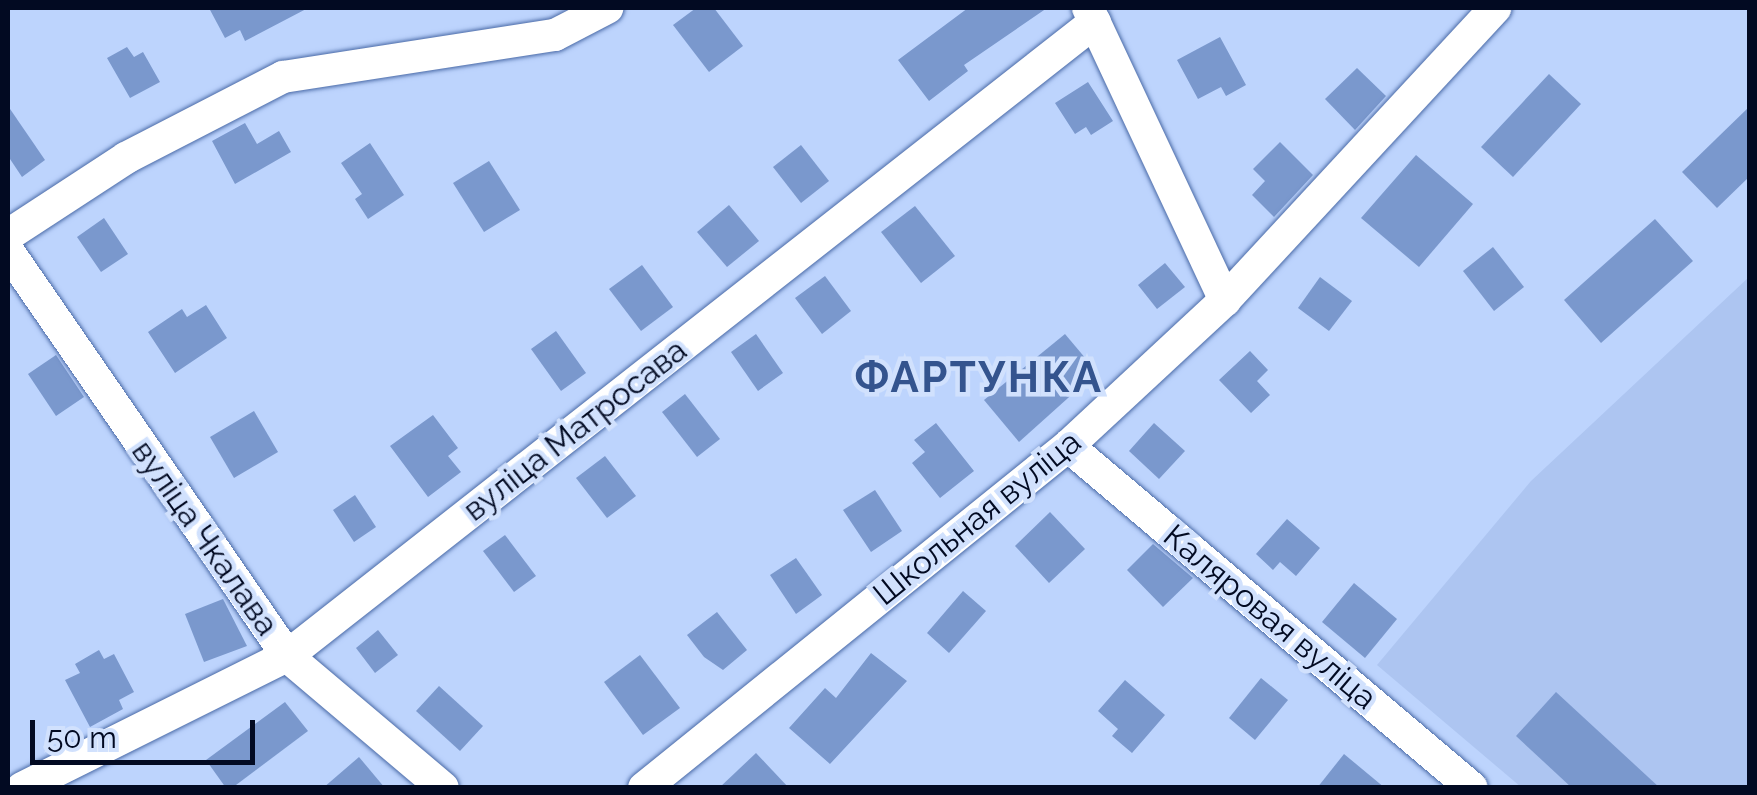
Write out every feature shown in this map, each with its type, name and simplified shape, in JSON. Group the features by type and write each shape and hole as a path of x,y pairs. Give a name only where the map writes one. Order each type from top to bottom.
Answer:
{"street":[{"path":"8,235 126,158 283,76 555,35 607,8"},
{"name":"Школьная вуліца","path":"644,788 1068,446 1226,300 1496,8"},
{"path":"1092,15 1226,300"},
{"name":"вуліца Матросава","path":"22,788 287,656 1092,15"},
{"name":"вуліца Чкалава","path":"8,250 287,656 443,788"},
{"name":"Каляровая вуліца","path":"1068,446 1472,788"}],"shaded area":[{"path":"1749,277 1749,787 1521,787 1377,665 1531,481"}],"building":[{"path":"209,8 308,8 245,41 240,30 225,38"},
{"path":"696,8 714,8 743,46 709,72 673,25"},
{"path":"968,8 1047,8 964,65 968,71 929,101 898,60"},
{"path":"1220,37 1246,85 1226,96 1221,87 1198,99 1177,60"},
{"path":"127,47 134,57 143,52 160,82 130,98 107,58"},
{"path":"1357,68 1386,96 1355,130 1325,99"},
{"path":"1549,74 1581,104 1513,177 1481,147"},
{"path":"1088,82 1113,121 1091,135 1086,127 1075,134 1055,103"},
{"path":"8,106 45,160 22,177 8,156"},
{"path":"1750,106 1750,176 1717,208 1682,172"},
{"path":"245,123 257,144 279,131 291,152 235,184 212,141"},
{"path":"1280,142 1313,175 1274,217 1252,195 1265,181 1253,169"},
{"path":"370,143 404,195 368,219 355,199 362,194 341,163"},
{"path":"801,145 829,181 801,203 773,167"},
{"path":"1416,155 1473,204 1419,267 1361,218"},
{"path":"489,161 520,210 484,232 453,183"},
{"path":"729,205 759,241 727,267 697,232"},
{"path":"915,206 955,256 921,283 881,232"},
{"path":"104,218 128,254 101,272 77,237"},
{"path":"1655,219 1693,261 1601,343 1564,300"},
{"path":"1493,247 1524,287 1494,311 1463,271"},
{"path":"1165,263 1185,287 1157,309 1138,285"},
{"path":"642,265 673,307 641,331 609,289"},
{"path":"825,276 851,311 822,334 795,298"},
{"path":"1320,277 1352,301 1329,331 1298,308"},
{"path":"206,305 227,338 175,373 148,332 182,309 187,317"},
{"path":"556,331 586,373 561,391 531,349"},
{"path":"756,334 783,373 758,391 731,352"},
{"path":"1065,334 1097,372 1019,442 984,400"},
{"path":"1250,351 1268,370 1257,381 1270,395 1251,413 1219,380"},
{"path":"56,355 84,397 56,416 28,374"},
{"path":"685,394 720,439 697,457 662,412"},
{"path":"254,411 278,452 234,478 210,437"},
{"path":"433,415 458,448 448,456 461,472 428,497 390,446"},
{"path":"936,423 974,471 940,498 912,463 925,452 914,440"},
{"path":"1154,423 1185,451 1159,479 1129,451"},
{"path":"605,456 636,496 607,518 576,478"},
{"path":"875,490 902,531 871,552 843,510"},
{"path":"355,495 376,527 354,542 333,510"},
{"path":"1050,512 1085,549 1049,583 1015,546"},
{"path":"1287,519 1320,548 1296,576 1280,562 1273,570 1256,554"},
{"path":"505,535 536,576 514,592 483,551"},
{"path":"1153,544 1193,578 1163,607 1127,570"},
{"path":"796,558 822,595 796,614 770,575"},
{"path":"1354,583 1397,619 1365,658 1322,622"},
{"path":"963,591 986,611 949,653 927,633"},
{"path":"223,599 247,646 204,662 185,614"},
{"path":"717,612 747,650 723,670 704,657 687,635"},
{"path":"378,630 398,655 375,673 356,648"},
{"path":"99,650 104,659 114,654 134,692 119,700 123,709 90,727 65,680 80,673 75,664"},
{"path":"871,653 907,681 830,764 789,728 825,688 836,698"},
{"path":"640,655 680,708 643,735 604,682"},
{"path":"1261,678 1288,700 1255,740 1229,718"},
{"path":"1125,680 1165,715 1132,753 1112,736 1118,729 1098,711"},
{"path":"439,686 483,726 460,751 416,711"},
{"path":"1556,692 1660,788 1572,788 1516,736"},
{"path":"285,702 308,731 232,788 226,788 206,760"},
{"path":"756,753 789,788 719,788"},
{"path":"1344,754 1385,788 1317,788"},
{"path":"359,757 385,788 323,788"}],"district":[{"name":"ФАРТУНКА","path":"979,378"}]}
